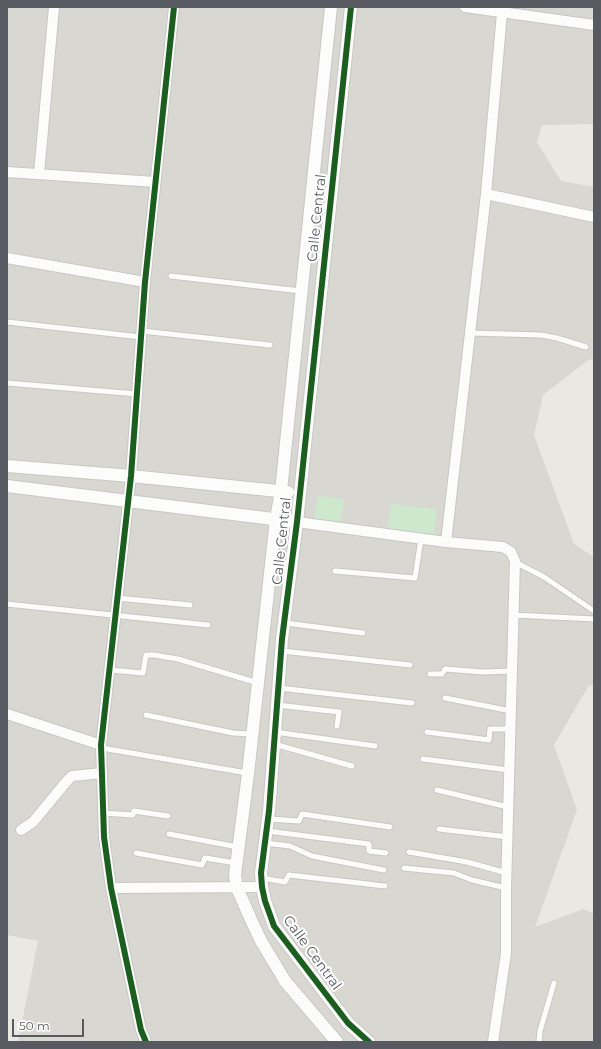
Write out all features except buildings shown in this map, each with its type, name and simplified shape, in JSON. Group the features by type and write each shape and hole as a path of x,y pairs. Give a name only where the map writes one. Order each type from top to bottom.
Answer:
{"street":[{"path":"39,174 54,7"},
{"path":"146,1042 140,1030 111,888 104,837 101,747 131,476 145,282 174,7"},
{"name":"Calle Central","path":"331,7 281,491 276,519 259,684 236,875 237,888 261,941 285,980 337,1042"},
{"name":"Calle Central","path":"351,7 297,522 284,623 262,883 265,901 274,926 348,1023 369,1042"},
{"path":"465,7 594,25"},
{"path":"446,542 486,194 502,13"},
{"path":"7,172 155,182"},
{"path":"486,194 594,217"},
{"path":"7,258 145,282"},
{"path":"7,466 131,476 299,493"},
{"path":"7,486 128,500 421,539 503,547 511,552 515,561 506,888 506,953 494,1042"},
{"path":"264,637 282,645"},
{"path":"7,714 101,747"},
{"path":"21,830 33,822 72,776 102,773"},
{"path":"111,888 237,888 262,883"}],"lane":[{"path":"171,276 302,291"},
{"path":"7,322 270,345"},
{"path":"470,332 541,335 557,338 586,348"},
{"path":"7,383 137,394"},
{"path":"336,571 416,578 421,539"},
{"path":"515,561 544,577 594,611"},
{"path":"117,598 190,605"},
{"path":"7,604 208,625"},
{"path":"513,615 594,619"},
{"path":"284,623 363,633"},
{"path":"282,645 410,665"},
{"path":"110,670 143,673 146,655 154,655 178,659 259,684"},
{"path":"430,674 442,674 445,669 483,672 512,670"},
{"path":"279,688 412,703"},
{"path":"445,698 511,711"},
{"path":"277,705 339,712 337,726"},
{"path":"146,715 233,733 253,734"},
{"path":"427,732 489,740 490,729 510,729"},
{"path":"275,738 374,746"},
{"path":"275,738 352,766"},
{"path":"101,747 248,774"},
{"path":"423,759 509,770"},
{"path":"437,790 508,807"},
{"path":"103,813 133,815 134,812 168,816"},
{"path":"268,819 299,821 302,814 390,828"},
{"path":"440,829 508,837"},
{"path":"266,831 369,844 369,851 386,853"},
{"path":"169,834 239,847"},
{"path":"265,843 290,846 312,856 384,870"},
{"path":"136,852 202,865 205,858 237,863"},
{"path":"410,852 467,862 507,873"},
{"path":"404,868 454,873 472,880 506,888"},
{"path":"262,883 285,882 289,876 385,886"},
{"path":"539,1042 540,1031 554,983"}],"shaded area":[{"path":"7,7 594,7 594,124 542,125 537,142 561,181 594,187 594,358 587,361 543,395 534,435 574,544 594,557 594,684 588,687 554,745 577,810 535,927 584,909 594,914 594,1042 18,1042 38,941 7,935"}],"green space":[{"path":"318,496 344,499 341,525 314,521"},
{"path":"391,504 437,509 434,535 388,530"}],"cycle path":[{"path":"146,1042 141,1030 111,888 104,837 101,745 131,476 145,282 174,7"},
{"path":"351,7 297,522 282,639 269,811 261,873 265,901 274,926 348,1023 369,1042"}]}
